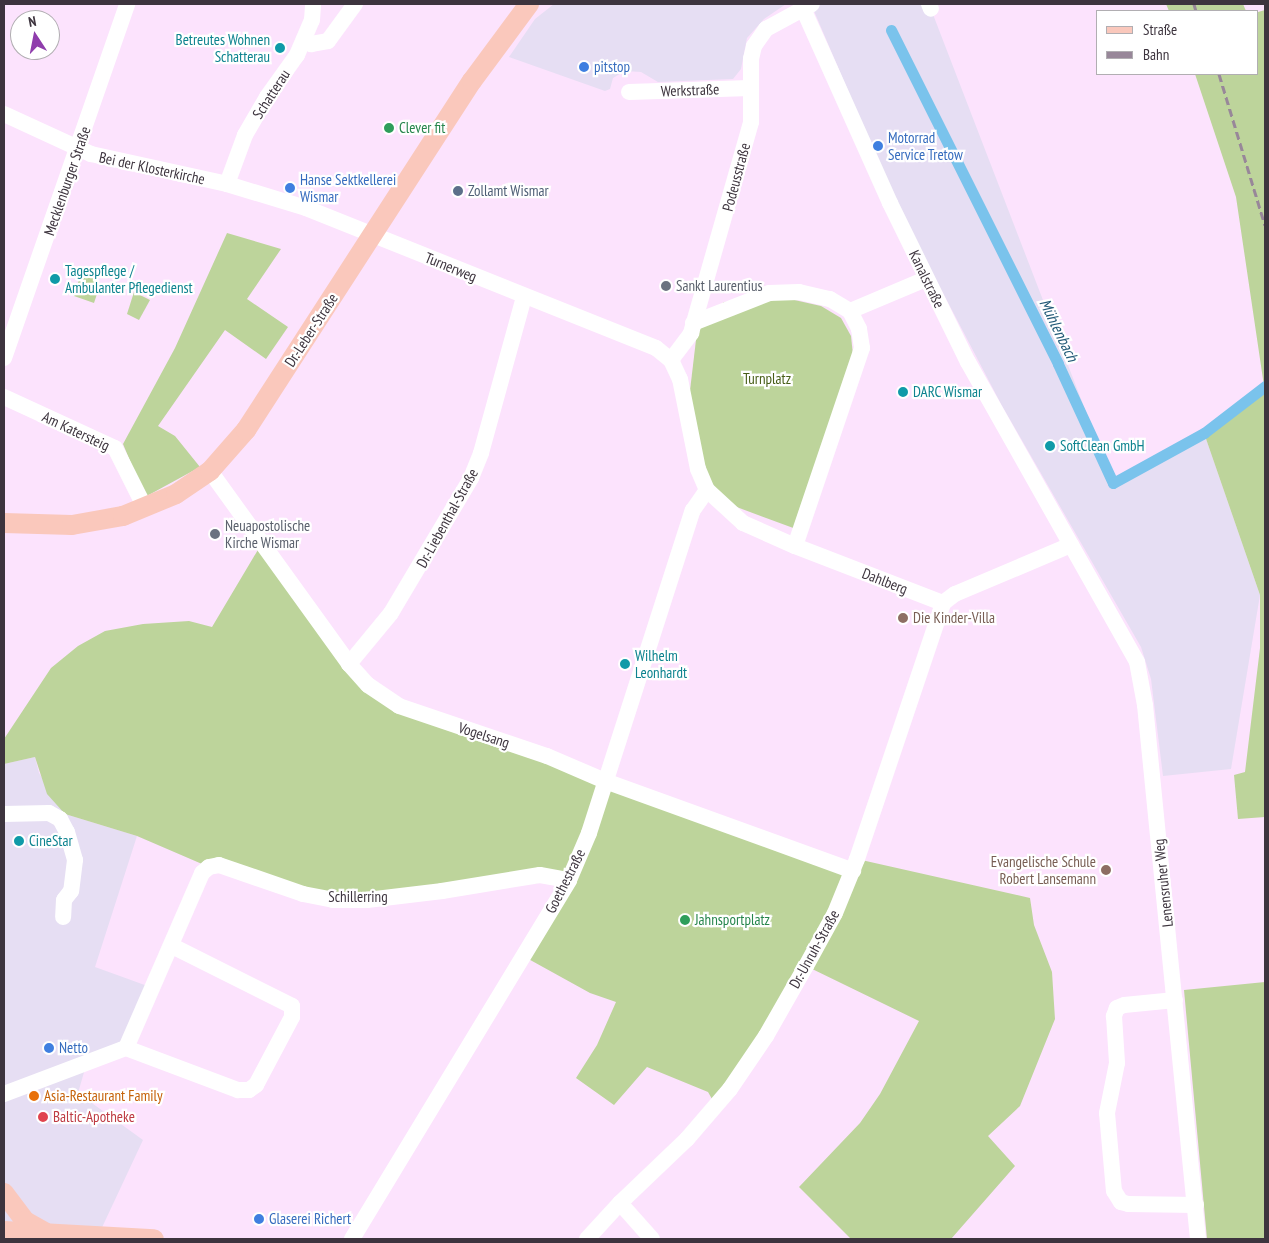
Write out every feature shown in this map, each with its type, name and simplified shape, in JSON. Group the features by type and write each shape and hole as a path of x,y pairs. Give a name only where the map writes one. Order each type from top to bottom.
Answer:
{"main road":[{"name":"Dr.-Leber-Straße","path":"4,523 72,525 123,516 176,494 210,471 246,430 472,81 529,4"},
{"path":"4,1193 25,1221 42,1236"},
{"path":"4,1231 42,1236 154,1239"}],"street":[{"name":"Mecklenburger Straße","path":"4,358 79,147 127,4"},
{"name":"Schatterau","path":"227,184 245,135 267,97 296,56 312,20 313,4"},
{"path":"304,39 311,44 328,41 355,4"},
{"name":"Podeusstraße","path":"671,360 691,333 751,122 750,88 754,46 766,29 805,5"},
{"name":"Kanalstraße","path":"805,5 926,279 985,396 1071,545"},
{"name":"Werkstraße","path":"629,92 750,88"},
{"name":"Bei der Klosterkirche","path":"4,114 91,154 227,184"},
{"name":"Turnerweg","path":"227,184 297,205 656,348 671,360"},
{"path":"850,311 926,279"},
{"path":"693,323 770,293 799,292 830,299 850,311 859,329 862,348 795,546"},
{"name":"Dr.-Liebenthal-Straße","path":"349,664 391,613 471,478 524,297"},
{"path":"671,360 680,379 698,469 707,490"},
{"name":"Am Katersteig","path":"4,397 115,448 146,508"},
{"name":"Vogelsang","path":"210,471 349,664 368,685 399,706 547,756 606,781 853,870"},
{"name":"Dahlberg","path":"707,490 743,523 795,546 943,603"},
{"name":"Goethestraße","path":"352,1239 569,880 589,833 693,510 707,490"},
{"path":"943,603 955,594 1071,545"},
{"name":"Lenensruher Weg","path":"1071,545 1130,646 1142,680 1198,1239"},
{"name":"Dr.-Unruh-Straße","path":"587,1239 620,1203 687,1139 744,1069 835,913 853,870 943,603"},
{"path":"4,814 49,813 64,825 73,844 75,860 71,891 64,900 63,917"},
{"name":"Schillerring","path":"126,1048 172,946 202,873 209,866 219,865 303,894 333,900 367,900 423,894 540,875 569,880"},
{"path":"4,1094 126,1048 238,1090 249,1090 256,1085 292,1017 292,1006 285,1000 172,946"},
{"path":"1175,1000 1124,1005 1117,1008 1114,1016 1117,1063 1107,1113 1114,1191 1121,1202 1128,1204 1196,1205"},
{"path":"620,1203 652,1239"}],"shaded area":[{"path":"554,4 786,4 764,19 747,38 741,69 733,79 658,82 641,72 625,71 613,78 610,89 605,91 509,57 535,19"},
{"path":"811,4 929,4 1113,482 1204,433 1260,595 1231,769 1163,776 1151,679 1141,647 1001,404 896,203"},
{"path":"35,757 39,773 65,814 137,836 95,967 153,988 126,1048 87,1062 78,1093 143,1140 98,1236 4,1231 4,764"}],"green space":[{"path":"1166,4 1243,4 1246,10 1169,10"},
{"path":"1265,10 1265,817 1238,819 1234,775 1245,772 1260,648 1260,595 1204,433 1264,386 1236,197 1195,75 1259,75 1259,12"},
{"path":"227,233 281,249 247,299 288,327 266,359 225,330 158,426 175,436 200,467 145,497 123,444 175,348"},
{"path":"81,273 96,278 100,285 94,303 74,296"},
{"path":"134,292 150,300 139,320 127,314"},
{"name":"Turnplatz","path":"790,299 821,306 841,318 851,336 853,355 796,529 715,499 702,470 689,399 698,323 724,302"},
{"path":"262,543 349,664 399,706 852,870 857,859 1030,898 1034,925 1052,972 1055,1019 1020,1106 988,1136 1015,1166 951,1239 851,1239 799,1187 860,1123 880,1094 919,1021 806,966 716,1106 708,1092 647,1067 614,1105 576,1078 597,1045 616,1002 590,993 523,956 568,880 367,900 209,867 137,836 65,814 47,794 35,757 4,764 4,739 51,668 78,646 105,631 143,624 189,621 212,627"},
{"path":"1265,982 1265,1239 1207,1239 1184,990"}],"waterway":[{"name":"Mühlenbach","path":"891,30 1058,364 1113,483 1204,433 1265,386"}],"railway":[{"path":"1194,4 1196,10"},
{"path":"1219,75 1265,225"}],"place":[{"name":"Betreutes Wohnen Schatterau","path":"280,48"},
{"name":"pitstop","path":"584,67"},
{"name":"Clever fit","path":"389,128"},
{"name":"Motorrad Service Tretow","path":"878,146"},
{"name":"Hanse Sektkellerei Wismar","path":"290,188"},
{"name":"Zollamt Wismar","path":"458,191"},
{"name":"Tagespflege / Ambulanter Pflegedienst","path":"55,279"},
{"name":"Sankt Laurentius","path":"666,286"},
{"name":"DARC Wismar","path":"903,392"},
{"name":"SoftClean GmbH","path":"1050,446"},
{"name":"Neuapostolische Kirche Wismar","path":"215,534"},
{"name":"Die Kinder-Villa","path":"903,618"},
{"name":"Wilhelm Leonhardt","path":"625,664"},
{"name":"CineStar","path":"19,841"},
{"name":"Evangelische Schule Robert Lansemann","path":"1106,870"},
{"name":"Jahnsportplatz","path":"685,920"},
{"name":"Netto","path":"49,1048"},
{"name":"Asia-Restaurant Family","path":"34,1096"},
{"name":"Baltic-Apotheke","path":"43,1117"},
{"name":"Glaserei Richert","path":"259,1219"}]}
